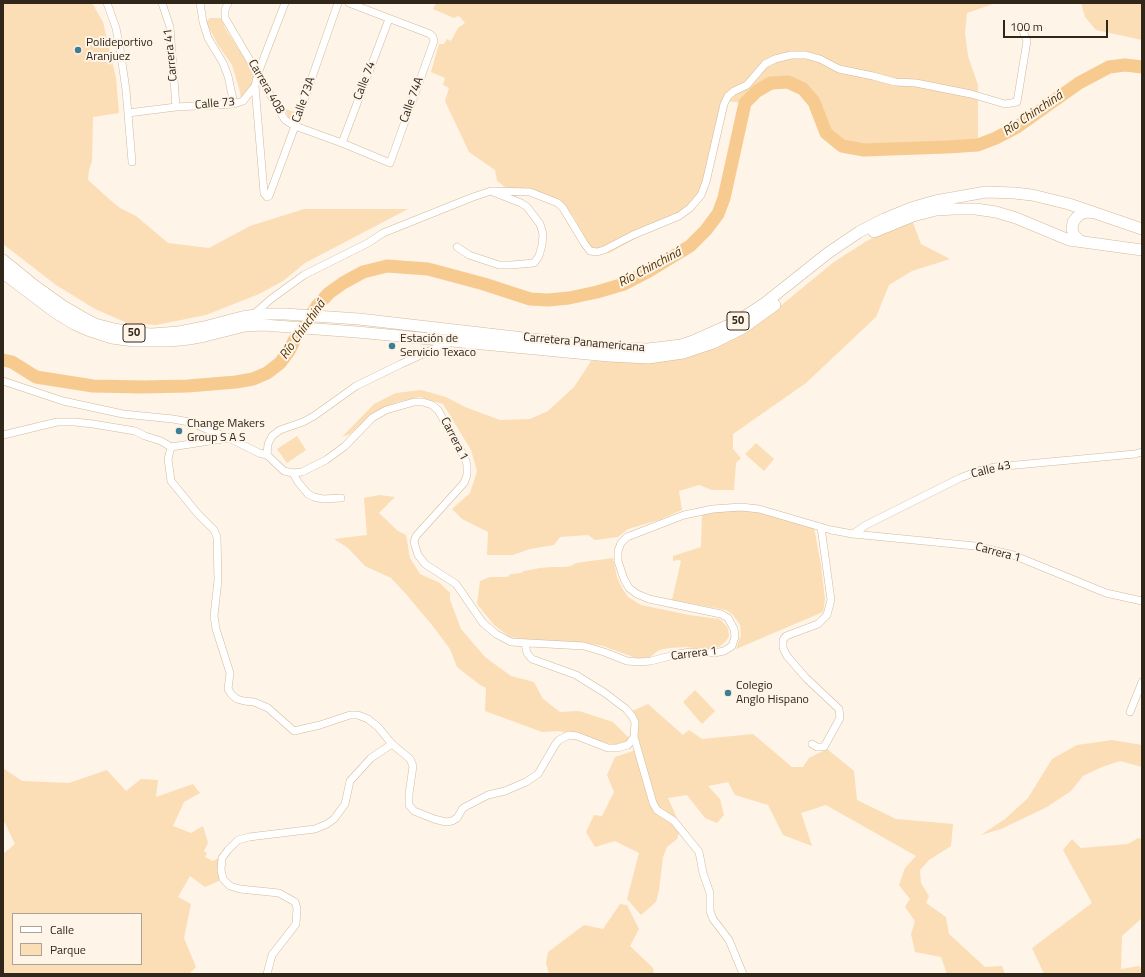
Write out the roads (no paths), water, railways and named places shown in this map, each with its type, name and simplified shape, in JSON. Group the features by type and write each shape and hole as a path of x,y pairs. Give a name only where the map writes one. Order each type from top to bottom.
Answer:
{"highway":[{"name":"Carretera Panamericana","path":"3,260 63,306 95,324 114,330 135,333 168,333 204,327 253,315 285,314 349,318 610,348 648,349 665,348 693,341 738,321 765,303 828,253 859,232 884,219 911,208 956,196 986,192 1014,193 1058,201 1142,229"},
{"name":"Carretera Panamericana","path":"3,273 28,294 56,313 90,331 112,338 134,341 169,341 205,336 245,326 263,325 348,331 609,356 648,358 696,350 743,328 771,308 833,258 862,238 886,226 912,216 936,210 969,209 996,212 1016,218 1057,236 1084,243 1142,250"},
{"path":"1084,243 1074,235 1072,229 1073,222 1082,213 1095,213"}],"street":[{"path":"107,3 116,28 126,90 132,162"},
{"name":"Carrera 41","path":"162,3 170,27 176,107"},
{"path":"200,3 203,22 208,38 223,63 228,76 234,104"},
{"name":"Carrera 40B","path":"228,3 225,10 225,18 285,120 295,126 342,143 390,163"},
{"name":"Calle 73","path":"128,113 176,107 234,104 243,101 255,86 258,73 286,3"},
{"name":"Calle 73A","path":"255,86 264,193 265,195 269,196 338,3"},
{"path":"349,3 389,19"},
{"name":"Calle 74A","path":"389,19 430,34 434,41 390,163"},
{"name":"Calle 74","path":"342,143 389,19"},
{"path":"253,315 271,299 304,275 368,243 382,233 491,191 530,192 555,201 563,208 590,251 597,252 679,216 690,208 701,195 706,182 724,104 728,96 734,91 747,85 765,64 774,59 806,55 820,59 839,69 895,82 916,83 971,94 1005,104 1017,102 1027,41 1021,26"},
{"path":"457,247 469,255 499,265 534,263 539,256 543,234 540,224 522,203 495,194 491,191"},
{"path":"267,455 268,444 272,436 280,430 303,422 314,416 356,386 451,341"},
{"path":"3,381 63,401 123,414 189,422 229,438 259,453 267,455 284,471 294,473 298,482 308,494 323,499 341,498"},
{"name":"Carrera 1","path":"294,473 302,472 326,460 345,446 372,418 386,410 414,402 423,402 432,405 438,410 465,458 467,475 464,483 416,536 414,542 418,555 425,564 456,584 483,623 496,634 511,642 525,644 584,646 627,661 651,662 684,653 714,652 724,650 732,646 735,637 734,629 728,618 721,614 648,599 637,594 629,588 624,579 618,561 618,551 621,542 627,536 684,514 713,509 741,507 759,509 821,527 853,534 975,546 995,550 1106,592 1142,601"},
{"path":"3,435 57,422 75,422 135,431 161,441 171,447 229,438"},
{"path":"171,447 168,459 171,481 198,514 214,530 217,537 218,580 214,616 216,629 230,673 228,689 237,699 254,702 268,708 294,731 320,725 350,715 358,715 368,719 378,727 392,744 410,759 413,766 409,805 414,812 446,822 457,818 464,808 488,795 505,791 526,782 538,774 555,744 559,740 569,735 578,736 608,748 617,748 631,741"},
{"name":"Calle 43","path":"853,534 866,525 960,478 978,471 995,467 1135,454 1142,452"},
{"path":"812,744 817,747 824,747 840,718 839,709 806,678 787,656 783,648 783,640 786,636 818,624 827,615 831,600 821,527"},
{"path":"525,644 527,654 532,659 576,675 605,693 626,709 635,722 631,741 653,803 657,810 674,821 699,852 703,873 710,893 710,910 713,919 729,940 743,974"},
{"path":"1130,712 1142,682"},
{"path":"267,974 272,955 296,924 297,908 295,902 279,892 240,889 230,886 223,879 221,870 222,858 238,840 249,837 315,829 327,824 334,819 345,804 350,781 371,758 392,744"}],"waterway":[{"name":"Río Chinchiná","path":"3,360 12,362 36,377 93,386 188,386 253,379 267,373 280,363 317,306 329,293 363,272 387,266 428,269 484,284 530,299 548,300 569,298 597,292 624,284 649,271 690,246 706,230 718,214 724,198 745,103 757,91 771,83 788,82 803,89 814,102 826,133 842,146 864,150 947,147 978,145 996,138 1017,127 1079,83 1109,67 1125,65 1142,67"}],"place":[{"name":"Polideportivo Aranjuez","path":"78,50"},
{"name":"Estación de Servicio Texaco","path":"392,346"},
{"name":"Change Makers Group S A S","path":"179,431"},
{"name":"Colegio Anglo Hispano","path":"728,693"}]}
